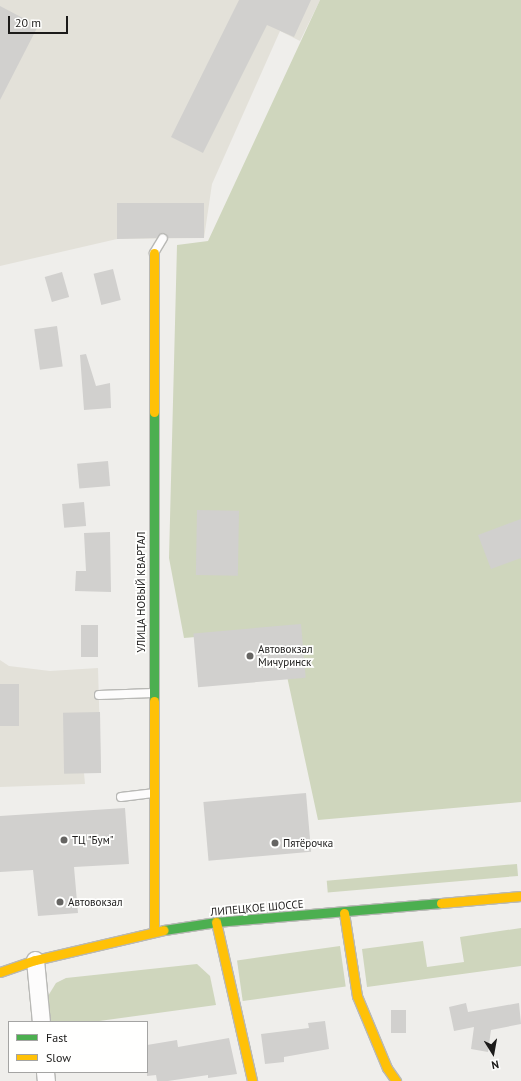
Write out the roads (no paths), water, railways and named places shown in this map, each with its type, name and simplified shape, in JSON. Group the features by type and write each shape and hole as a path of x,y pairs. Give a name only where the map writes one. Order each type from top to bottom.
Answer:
{"street":[{"name":"УЛИЦА НОВЫЙ КВАРТАЛ","path":"154,253 154,931"},
{"name":"ЛИПЕЦКОЕ ШОССЕ","path":"0,972 35,960 154,931 216,922 521,896"},
{"path":"344,912 357,996 387,1068 396,1081"},
{"path":"216,922 252,1081"},
{"path":"35,960 41,1021"}],"lane":[{"path":"154,253 163,238"},
{"path":"99,695 154,693"},
{"path":"121,797 154,793"}],"place":[{"name":"Автовокзал Мичуринск","path":"250,656"},
{"name":"ТЦ \"Бум\"","path":"64,840"},
{"name":"Пятёрочка","path":"275,843"},
{"name":"Автовокзал","path":"60,902"}]}
